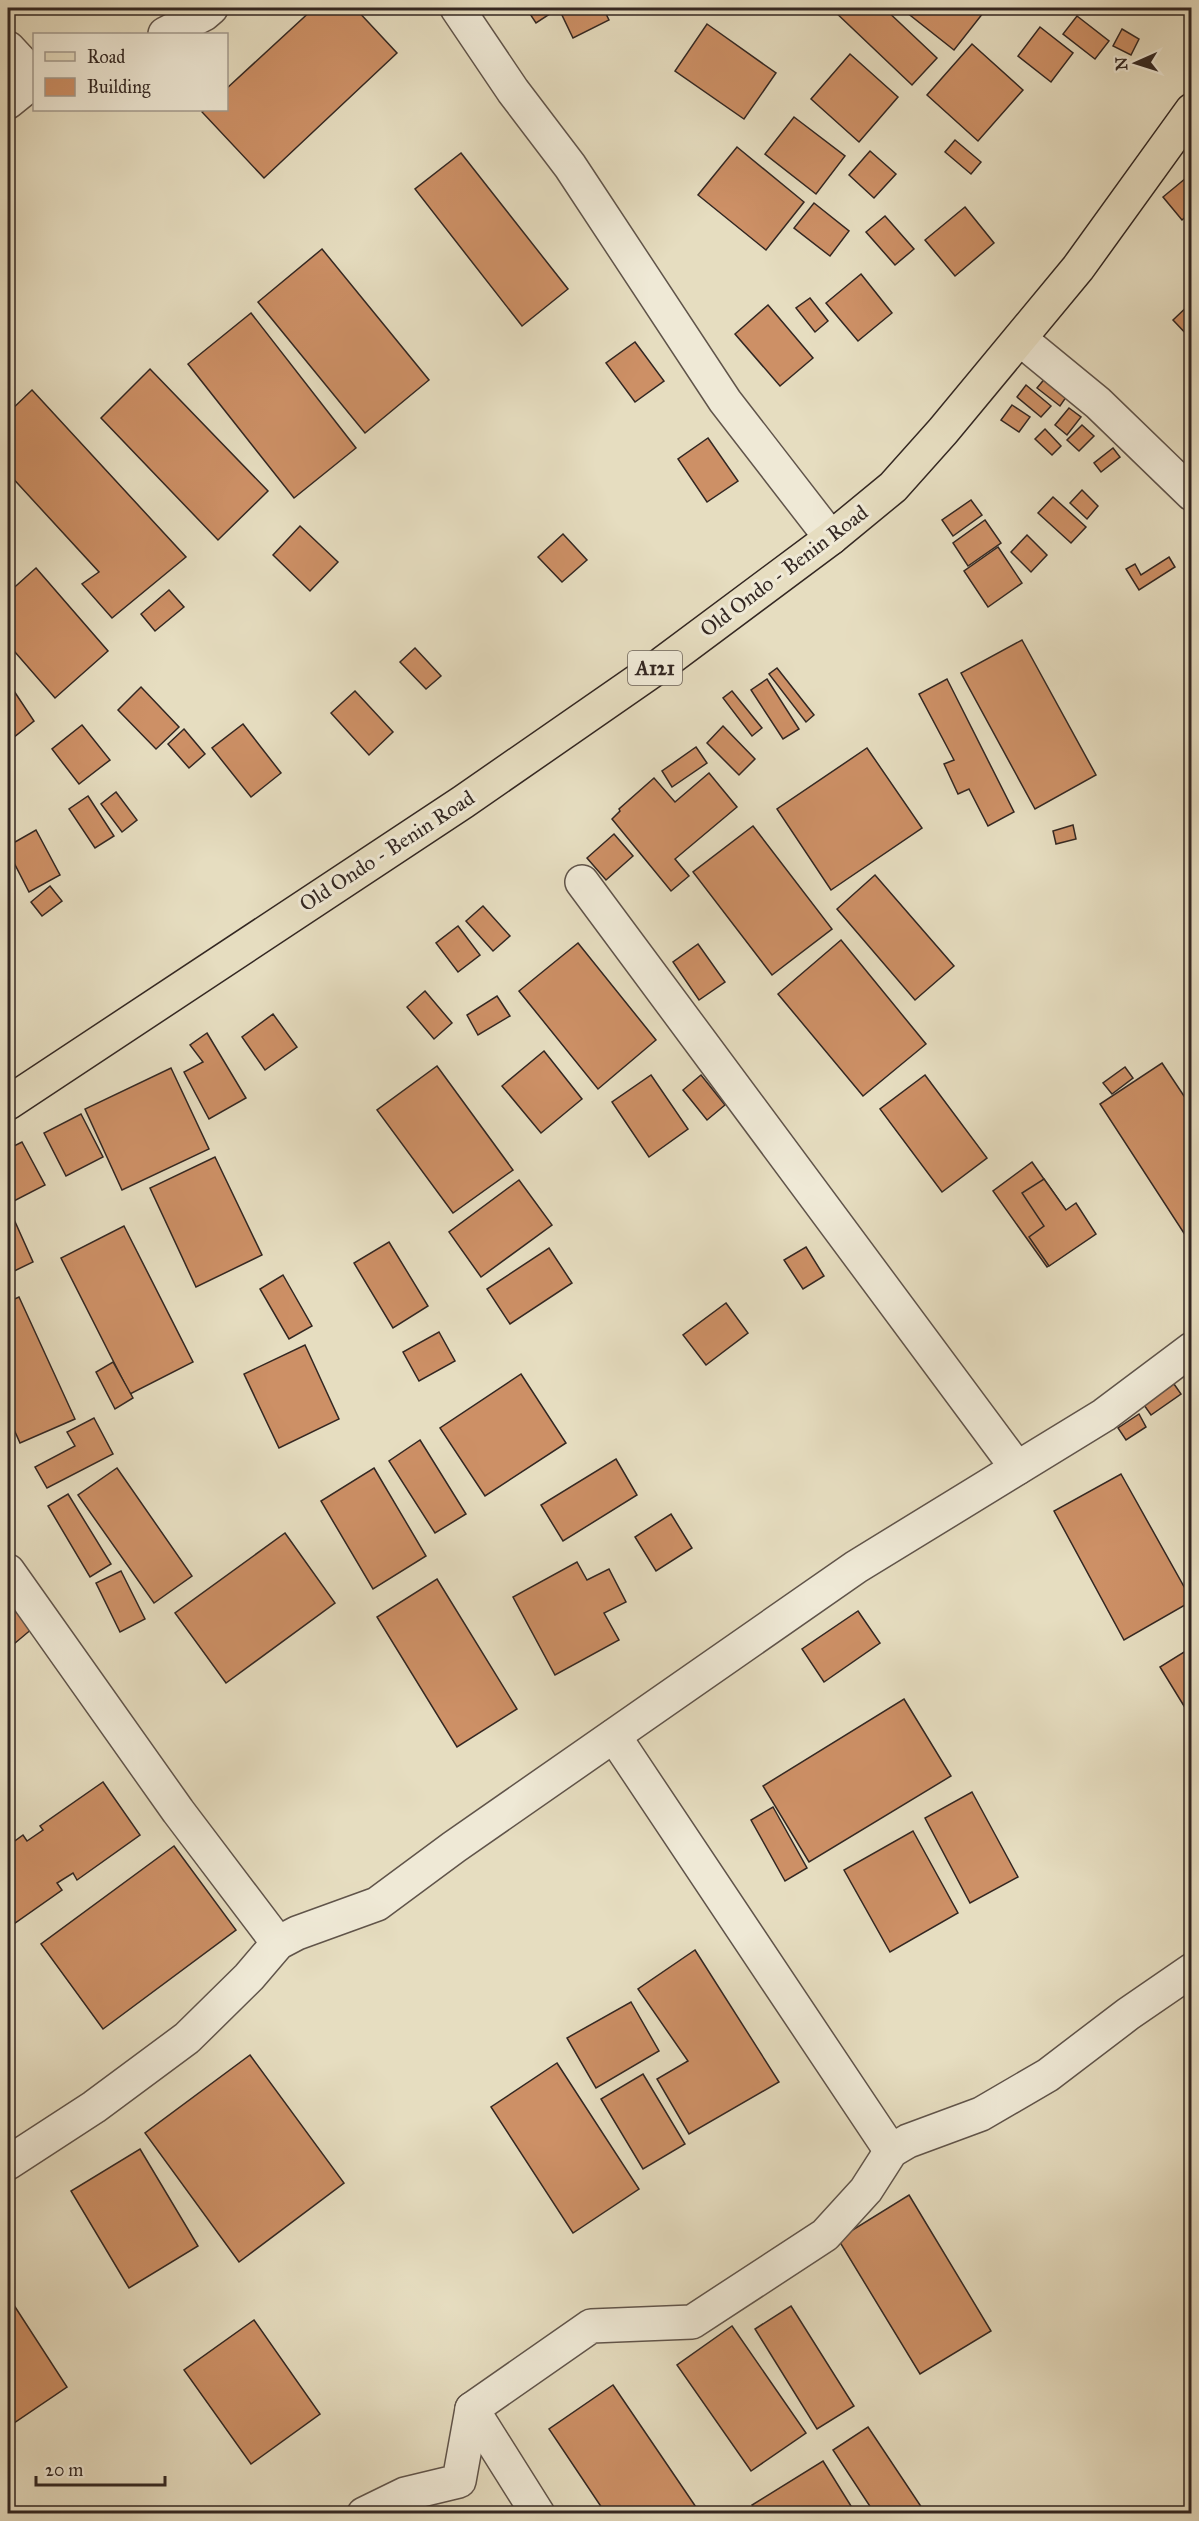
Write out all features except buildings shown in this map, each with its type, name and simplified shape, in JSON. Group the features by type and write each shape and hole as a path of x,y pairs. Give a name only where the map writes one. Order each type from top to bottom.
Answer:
{"main road":[{"name":"Old Ondo - Benin Road","path":"8,1103 473,795 662,664 831,538 893,487 1078,268 1191,110"}],"street":[{"path":"167,33 211,8"},
{"path":"457,8 513,91 570,166 725,401 831,538"},
{"path":"8,48 33,75"},
{"path":"8,102 33,82"},
{"path":"1020,339 1098,403 1191,494"},
{"path":"582,882 1017,1468"},
{"path":"8,2163 94,2107 187,2038 249,1977 278,1943 297,1933 377,1904 454,1847 856,1567 1104,1414 1191,1349"},
{"path":"8,1570 178,1811 278,1943"},
{"path":"614,1736 891,2151"},
{"path":"364,2514 405,2494 459,2481 472,2409 591,2326 692,2322 825,2235 866,2190 891,2151 908,2141 981,2114 1048,2075 1128,2014 1191,1970"},
{"path":"472,2409 538,2514"}]}
